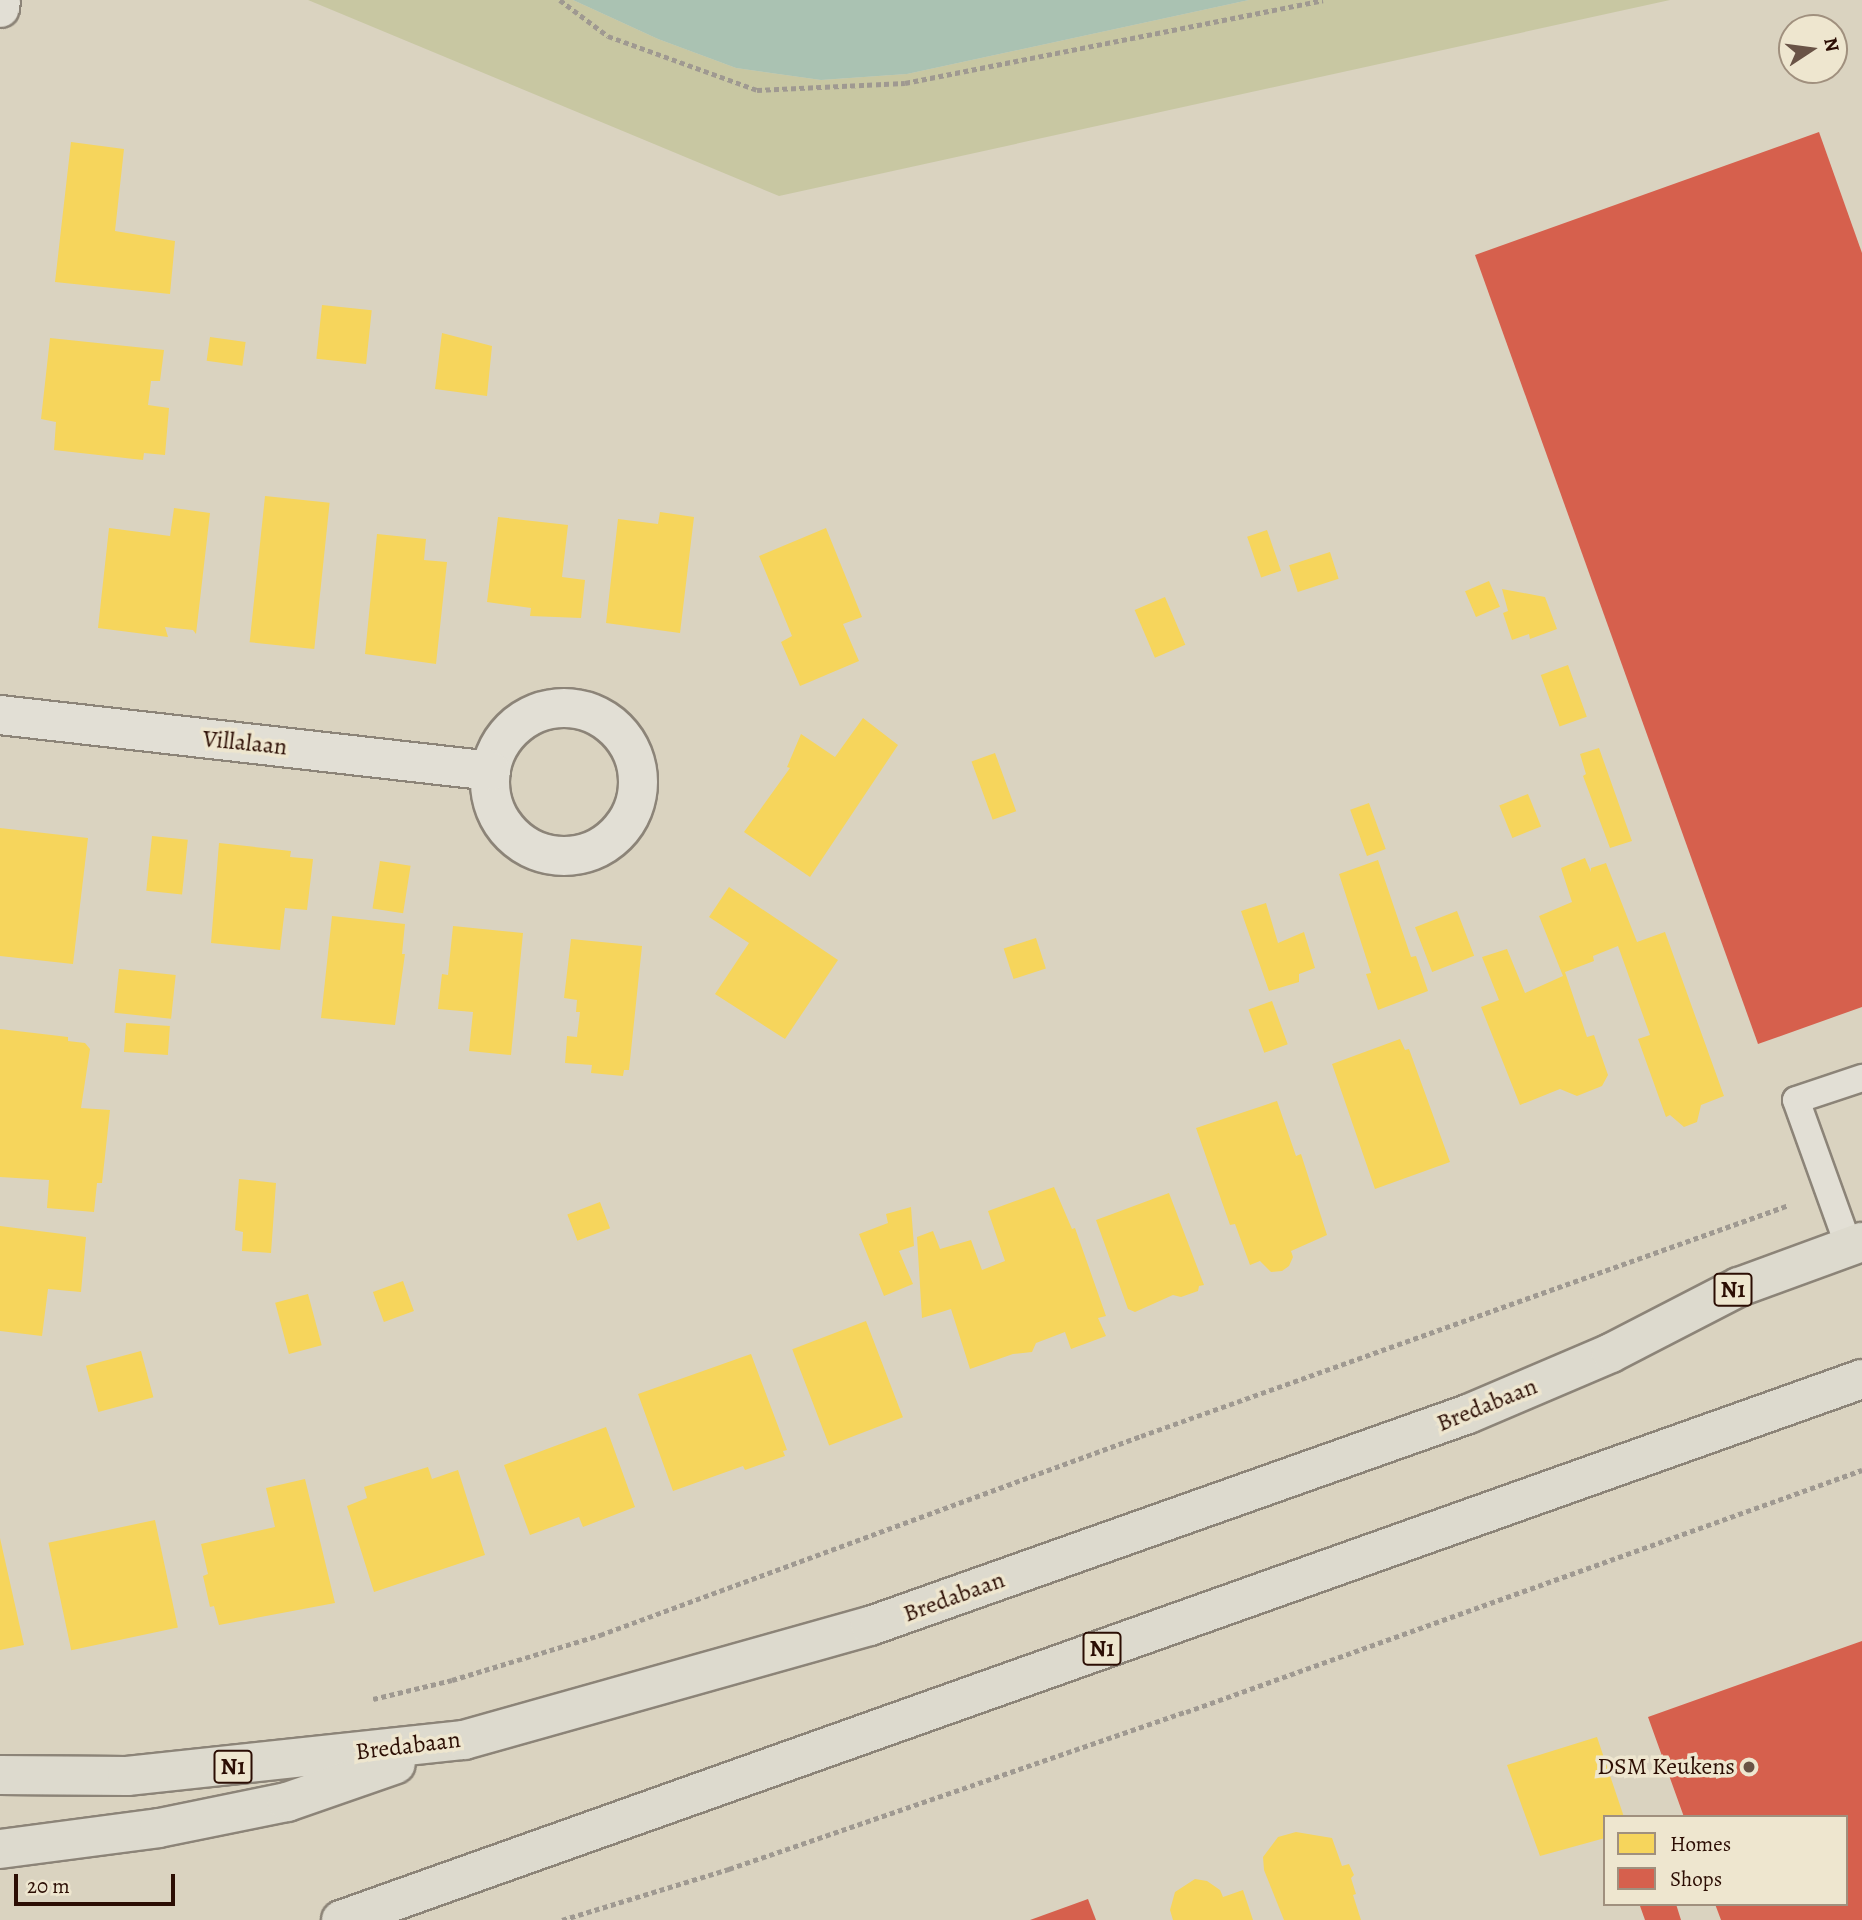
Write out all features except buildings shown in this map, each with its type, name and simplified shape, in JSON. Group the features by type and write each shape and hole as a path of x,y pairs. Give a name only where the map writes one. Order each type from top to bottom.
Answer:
{"main road":[{"name":"Bredabaan","path":"0,1775 127,1776 464,1740 870,1626 1455,1419 1611,1353 1739,1287 1855,1245"},
{"name":"N1","path":"341,1920 1862,1378"},
{"path":"0,1849 159,1828 287,1802 464,1740"}],"street":[{"path":"0,8 1,0"},
{"name":"Villalaan","path":"0,715 491,771"}],"lane":[{"path":"1855,1245 1828,1191 1797,1100 1862,1077"}],"path":[{"path":"560,0 608,36 757,90 905,83 1323,0"},
{"path":"359,1702 452,1680 600,1635 1141,1436 1828,1191"},
{"path":"562,1920 729,1870 1160,1721 1862,1470"}],"shaded area":[{"path":"308,0 573,0 658,39 736,68 821,80 907,74 1249,0 1670,0 779,196"},
{"path":"573,0 1249,0 907,74 821,80 736,68 658,39"}],"place":[{"name":"DSM Keukens","path":"1749,1767"}]}
